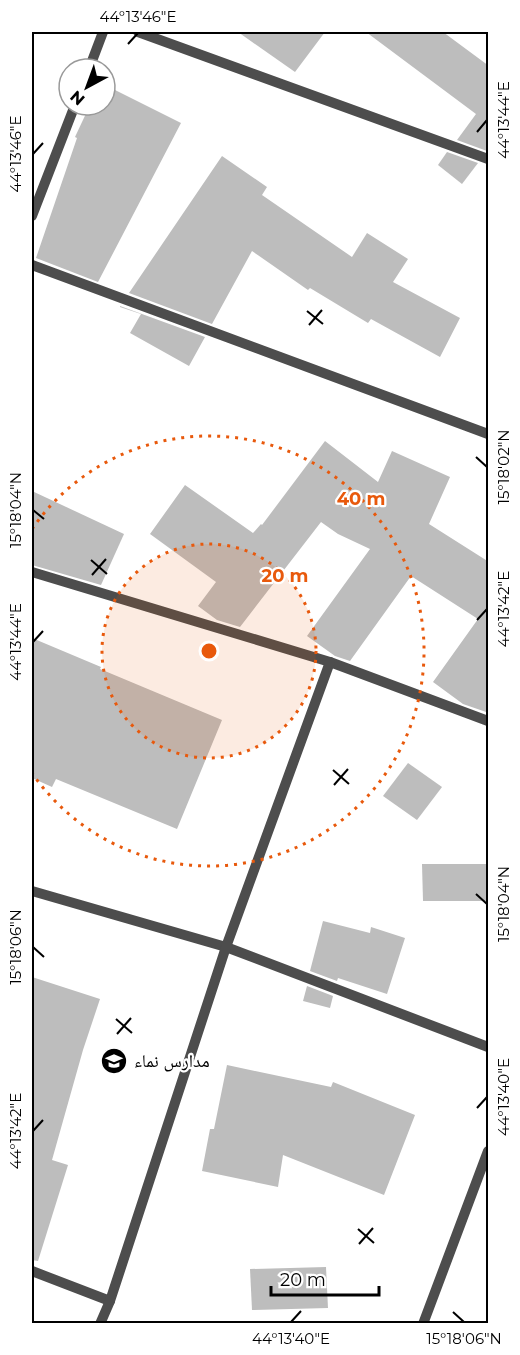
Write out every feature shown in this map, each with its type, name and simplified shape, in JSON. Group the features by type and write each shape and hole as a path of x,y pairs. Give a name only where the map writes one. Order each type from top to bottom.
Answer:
{"street":[{"path":"94,57 103,32"},
{"path":"138,32 489,159"},
{"path":"32,216 70,117"},
{"path":"32,265 489,435"},
{"path":"32,572 330,662 489,721"},
{"path":"100,1323 110,1301 226,947 330,662"},
{"path":"32,891 226,947 489,1047"},
{"path":"423,1323 489,1151"},
{"path":"32,1271 110,1301"}],"building":[{"path":"238,32 325,32 295,72"},
{"path":"366,32 443,32 489,66 489,148 487,151 457,140 476,114"},
{"path":"117,91 181,123 98,282 36,258 77,138 75,137 84,117 117,117"},
{"path":"447,152 478,163 462,184 438,165"},
{"path":"222,156 267,187 262,195 352,257 367,233 408,259 393,282 460,318 440,357 371,319 368,323 310,288 308,290 252,251 212,324 129,293"},
{"path":"120,306 205,337 189,366 130,333 141,314"},
{"path":"325,441 378,482 392,451 450,477 429,524 489,562 489,713 463,704 433,682 478,619 411,576 350,661 335,656 307,636 370,549 338,534 321,522 240,627 217,620 198,606 216,582 150,534 185,485 253,533 262,525"},
{"path":"32,491 124,534 101,585 32,565"},
{"path":"32,638 222,720 177,829 56,779 52,787 32,778"},
{"path":"408,763 442,787 417,820 383,796"},
{"path":"422,864 489,864 489,901 423,901"},
{"path":"323,921 370,933 371,927 405,938 387,994 338,978 337,981 310,971"},
{"path":"32,977 100,999 52,1160 68,1165 38,1261 32,1260"},
{"path":"307,986 333,996 330,1008 303,1001"},
{"path":"227,1065 331,1087 333,1082 415,1115 384,1195 283,1155 278,1187 202,1171 210,1129 214,1129"},
{"path":"326,1267 328,1308 252,1310 250,1269"}],"place":[{"name":"مدارس نماء","path":"114,1061"}]}
